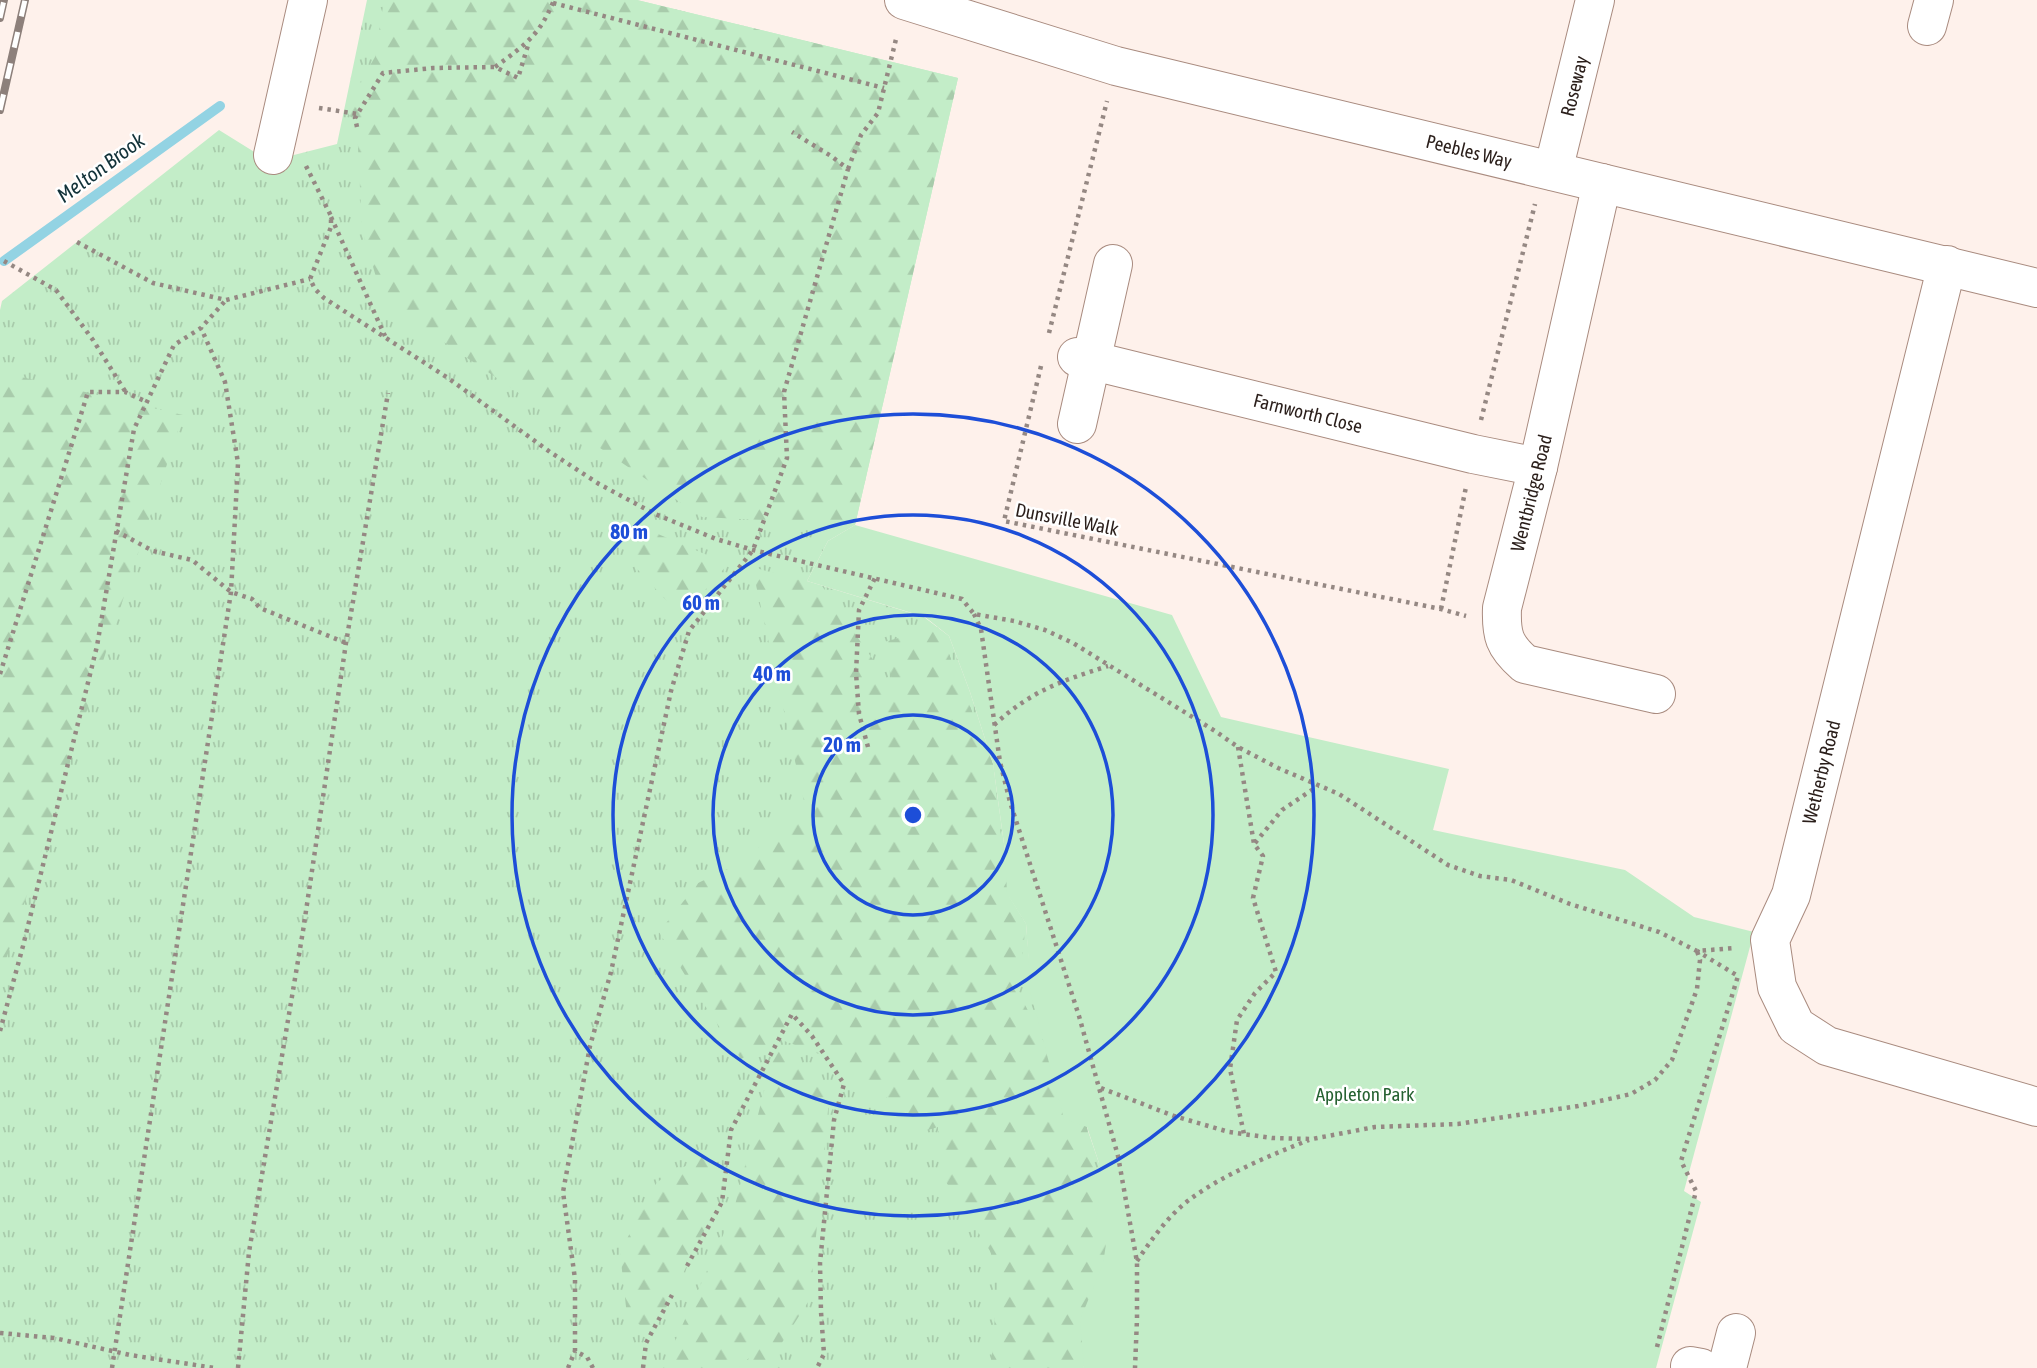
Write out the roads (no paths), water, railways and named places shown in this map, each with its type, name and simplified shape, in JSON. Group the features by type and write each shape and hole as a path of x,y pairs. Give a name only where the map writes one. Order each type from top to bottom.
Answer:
{"street":[{"path":"276,144 309,0"},
{"name":"Peebles Way","path":"904,0 1116,65 2037,288"},
{"name":"Roseway","path":"1548,170 1595,0"},
{"name":"Wentbridge Road","path":"1602,183 1538,467 1502,608 1501,625 1504,640 1513,654 1525,664 1656,694"},
{"path":"1077,424 1065,354 1113,264"},
{"name":"Wetherby Road","path":"1947,265 1791,895 1770,940 1777,987 1796,1026 1827,1046 2037,1107"},
{"name":"Farnworth Close","path":"1065,354 1473,454 1538,467"}],"waterway":[{"name":"Melton Brook","path":"4,261 220,106"}],"railway":[{"path":"0,18 4,0"},
{"path":"0,110 25,0"}],"park label":[{"name":"Appleton Park","path":"1365,1094"}]}
